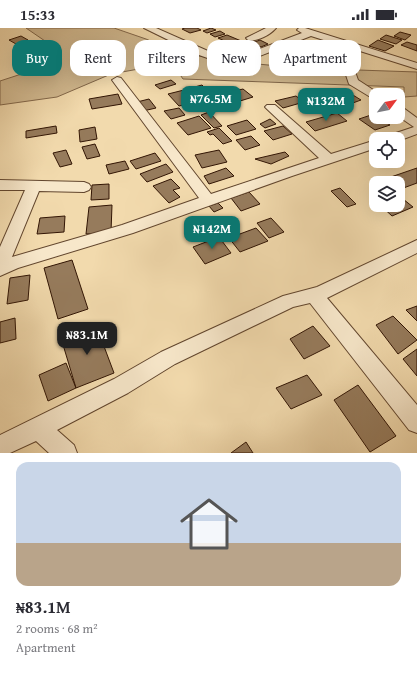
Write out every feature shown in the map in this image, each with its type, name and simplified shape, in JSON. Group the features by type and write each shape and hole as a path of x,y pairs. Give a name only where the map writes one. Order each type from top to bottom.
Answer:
{"street":[{"path":"149,28 216,58 233,59 248,57 310,33"},
{"path":"251,38 267,32 271,28"},
{"path":"296,28 332,40"},
{"path":"361,49 417,66"},
{"path":"351,76 353,82 369,92"},
{"path":"117,80 208,200"},
{"path":"271,107 329,160"},
{"path":"405,115 417,124"},
{"path":"405,134 417,130"},
{"path":"5,263 127,229 208,200 369,146"},
{"path":"0,185 84,187"},
{"path":"5,263 34,185"},
{"path":"0,446 121,386 168,358 289,301 321,293 417,246"},
{"path":"313,294 417,422"},
{"path":"38,428 66,453"}],"shaded area":[{"path":"26,28 114,28 148,40 134,40 134,70 126,71 126,40 70,40 70,76 106,76 57,97 0,105 0,81 15,76 62,76 62,40 44,40"},
{"path":"199,56 207,57 207,76 261,76 261,64 269,65 269,76 361,76 361,70 417,72 417,96 405,97 404,87 183,79 181,76 199,76"}],"building":[{"path":"197,28 201,30 190,33 182,29"},
{"path":"211,28 216,30 207,33 203,31"},
{"path":"220,31 225,34 215,37 210,34"},
{"path":"400,32 411,35 405,40 394,36"},
{"path":"227,35 239,40 222,40 218,38"},
{"path":"386,35 402,40 396,44 380,39"},
{"path":"21,36 28,40 12,40 12,42 9,40"},
{"path":"261,40 268,44 261,47"},
{"path":"378,40 394,46 385,51 369,46"},
{"path":"407,42 417,45 417,51 401,45"},
{"path":"171,80 176,84 160,89 155,85"},
{"path":"202,85 211,94 197,98 187,89"},
{"path":"243,89 253,97 240,101 231,92"},
{"path":"184,90 195,102 179,106 168,94"},
{"path":"348,92 361,100 339,108 326,98"},
{"path":"118,94 122,104 92,109 89,99"},
{"path":"296,96 304,102 283,108 275,101"},
{"path":"215,97 223,103 207,108 200,101"},
{"path":"149,99 156,108 143,111 137,102"},
{"path":"179,108 185,115 171,119 164,111"},
{"path":"209,112 222,126 214,128 201,115"},
{"path":"337,113 347,121 315,131 306,122"},
{"path":"199,116 211,128 188,135 177,123"},
{"path":"369,116 369,124 390,125 375,130 359,119"},
{"path":"270,119 276,124 265,128 260,124"},
{"path":"247,120 256,129 236,135 227,126"},
{"path":"56,126 57,133 26,138 26,131"},
{"path":"283,126 292,134 273,140 264,131"},
{"path":"95,127 97,139 80,142 79,130"},
{"path":"219,128 232,141 223,144 213,134 210,135 207,132"},
{"path":"251,136 260,145 245,150 236,140"},
{"path":"95,144 100,156 87,159 82,147"},
{"path":"66,150 72,164 60,167 53,153"},
{"path":"219,150 227,162 202,168 195,155"},
{"path":"285,152 289,156 271,164 255,159"},
{"path":"155,153 161,161 136,169 130,161"},
{"path":"125,161 129,169 109,174 106,165"},
{"path":"166,164 173,172 147,182 140,174"},
{"path":"226,168 234,176 209,184 204,176"},
{"path":"417,168 417,183 405,187 405,176 394,176"},
{"path":"171,179 180,188 173,190 180,197 169,203 153,186"},
{"path":"109,184 109,199 91,200 92,185"},
{"path":"340,188 356,204 347,207 331,191"},
{"path":"249,192 260,204 241,211 231,198"},
{"path":"405,201 413,207 405,210"},
{"path":"218,203 223,208 214,212 209,206"},
{"path":"112,205 111,232 86,234 89,207"},
{"path":"388,212 401,212 392,216"},
{"path":"65,216 64,232 37,234 40,218"},
{"path":"271,218 284,232 269,238 257,223"},
{"path":"256,228 268,241 240,252 229,238"},
{"path":"219,237 231,253 205,264 193,247"},
{"path":"72,260 88,309 58,319 44,268"},
{"path":"30,275 28,300 7,304 10,278"},
{"path":"417,306 417,321 406,310"},
{"path":"393,316 417,340 398,354 376,325"},
{"path":"15,318 16,339 0,343 0,322"},
{"path":"96,325 114,373 76,388 61,338"},
{"path":"313,326 330,346 304,359 290,339"},
{"path":"417,349 417,376 403,359"},
{"path":"66,363 76,388 48,401 39,375"},
{"path":"307,375 322,395 291,409 276,388"},
{"path":"358,385 396,436 370,452 334,400"},
{"path":"246,442 253,453 231,453"}]}
